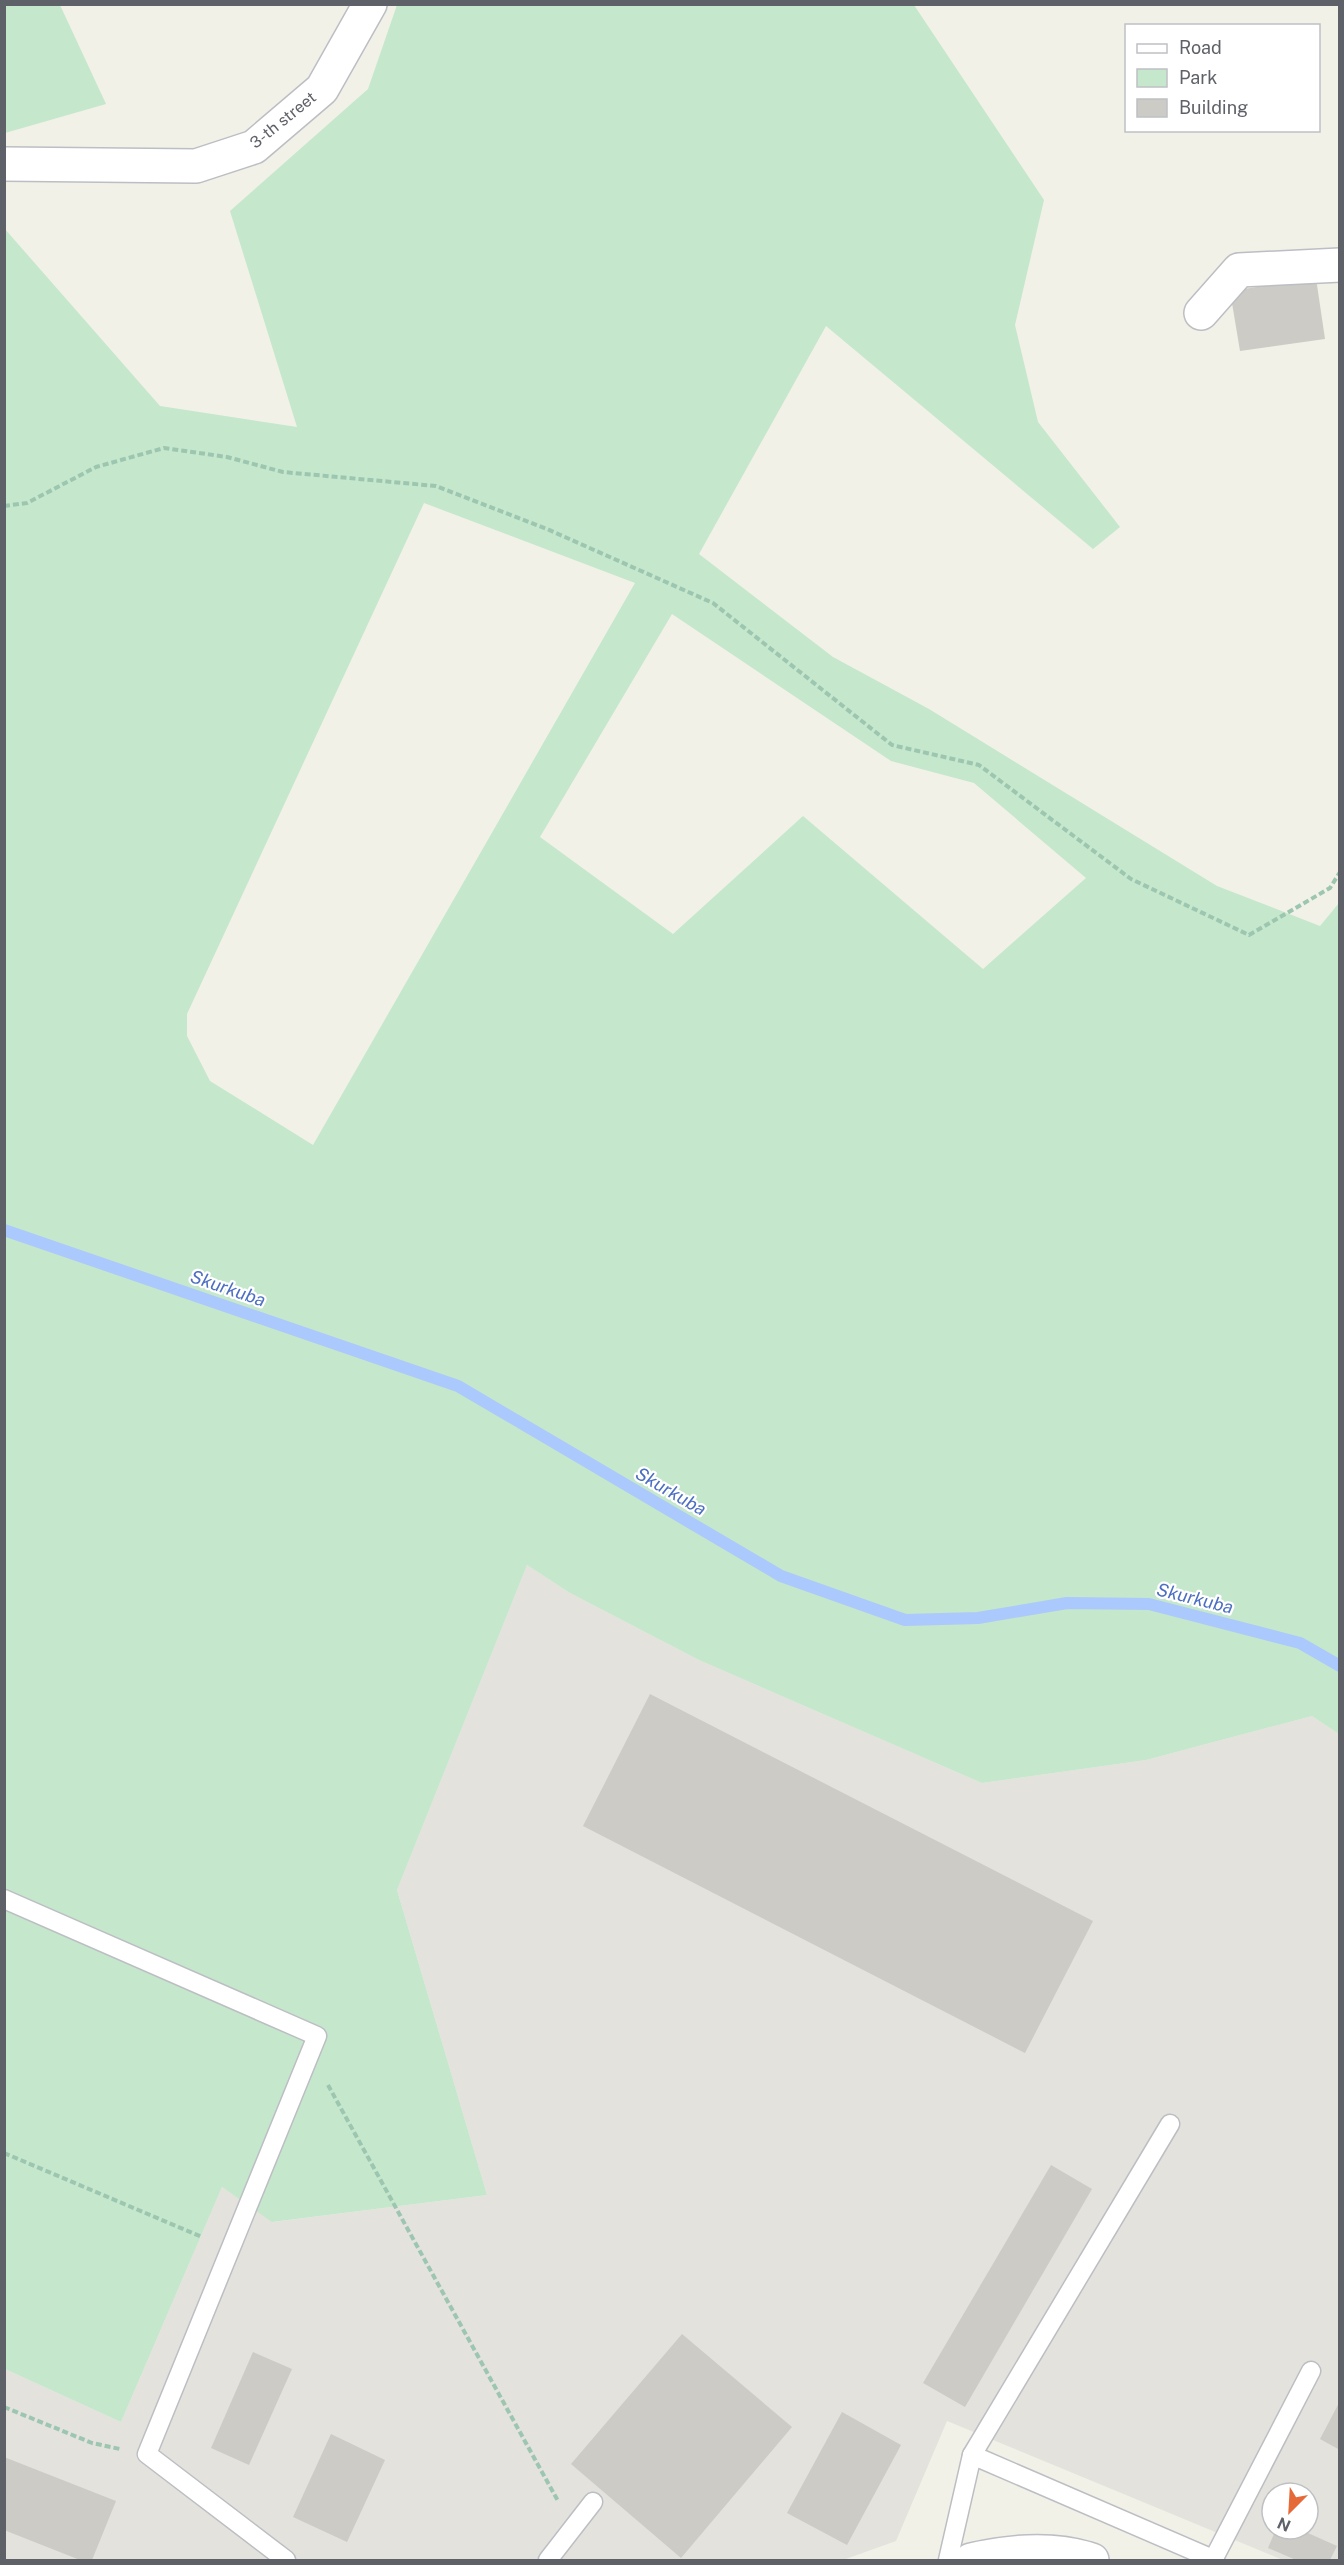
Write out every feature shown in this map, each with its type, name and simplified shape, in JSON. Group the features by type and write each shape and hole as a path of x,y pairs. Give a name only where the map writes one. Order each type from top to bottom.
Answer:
{"street":[{"name":"3-th street","path":"4,164 196,166 254,147 322,89 370,4"},
{"path":"1202,313 1239,270 1340,265"},
{"path":"971,2560 1042,2551 1078,2555 1092,2560"}],"lane":[{"path":"4,1899 317,2037 147,2454 286,2560"},
{"path":"948,2560 972,2455 1170,2124"},
{"path":"972,2455 1214,2560 1311,2371"},
{"path":"548,2560 592,2502"}],"path":[{"path":"4,506 27,502 96,467 164,448 227,456 283,472 436,486 547,529 713,603 892,746 979,765 1131,879 1249,935 1330,888 1340,872"},
{"path":"311,2053 573,2528"},
{"path":"4,2153 231,2249"},
{"path":"4,2407 92,2443 147,2454"}],"shaded area":[{"path":"527,1565 570,1593 699,1660 982,1783 1146,1760 1312,1716 1339,1734 1339,2560 1283,2560 947,2421 896,2541 843,2560 5,2560 5,2369 121,2422 222,2187 273,2222 487,2195 397,1890"}],"green space":[{"path":"4,5 60,5 106,104 5,133"},
{"path":"397,5 914,5 1044,200 1015,325 1038,422 1120,527 1093,549 826,326 699,554 833,657 929,709 1217,886 1320,926 1339,903 1339,1734 1312,1716 1146,1760 982,1783 699,1660 570,1593 527,1565 397,1890 487,2195 272,2222 222,2187 121,2422 5,2369 4,228 160,406 297,427 230,211 368,89","holes":["424,503 635,583 313,1145 210,1081 187,1036 187,1014","672,614 891,761 974,783 1086,878 983,969 803,816 673,934 540,837"]}],"building":[{"path":"1316,278 1325,339 1240,351 1230,291"},
{"path":"650,1694 1093,1921 1025,2053 583,1826"},
{"path":"1051,2165 1092,2189 965,2407 923,2383"},
{"path":"682,2334 792,2427 681,2558 571,2464"},
{"path":"253,2352 292,2369 249,2465 211,2448"},
{"path":"1340,2401 1340,2450 1320,2439"},
{"path":"842,2412 901,2445 847,2545 787,2513"},
{"path":"331,2434 385,2460 347,2542 293,2517"},
{"path":"4,2457 116,2501 92,2560 80,2560 4,2530"},
{"path":"1320,2538 1337,2546 1330,2560 1296,2560 1268,2548 1271,2541 1320,2541"}],"waterway":[{"name":"Skurkuba","path":"4,1230 458,1386 781,1576 905,1620 978,1618 1067,1603 1149,1604 1300,1643 1340,1666"}]}
